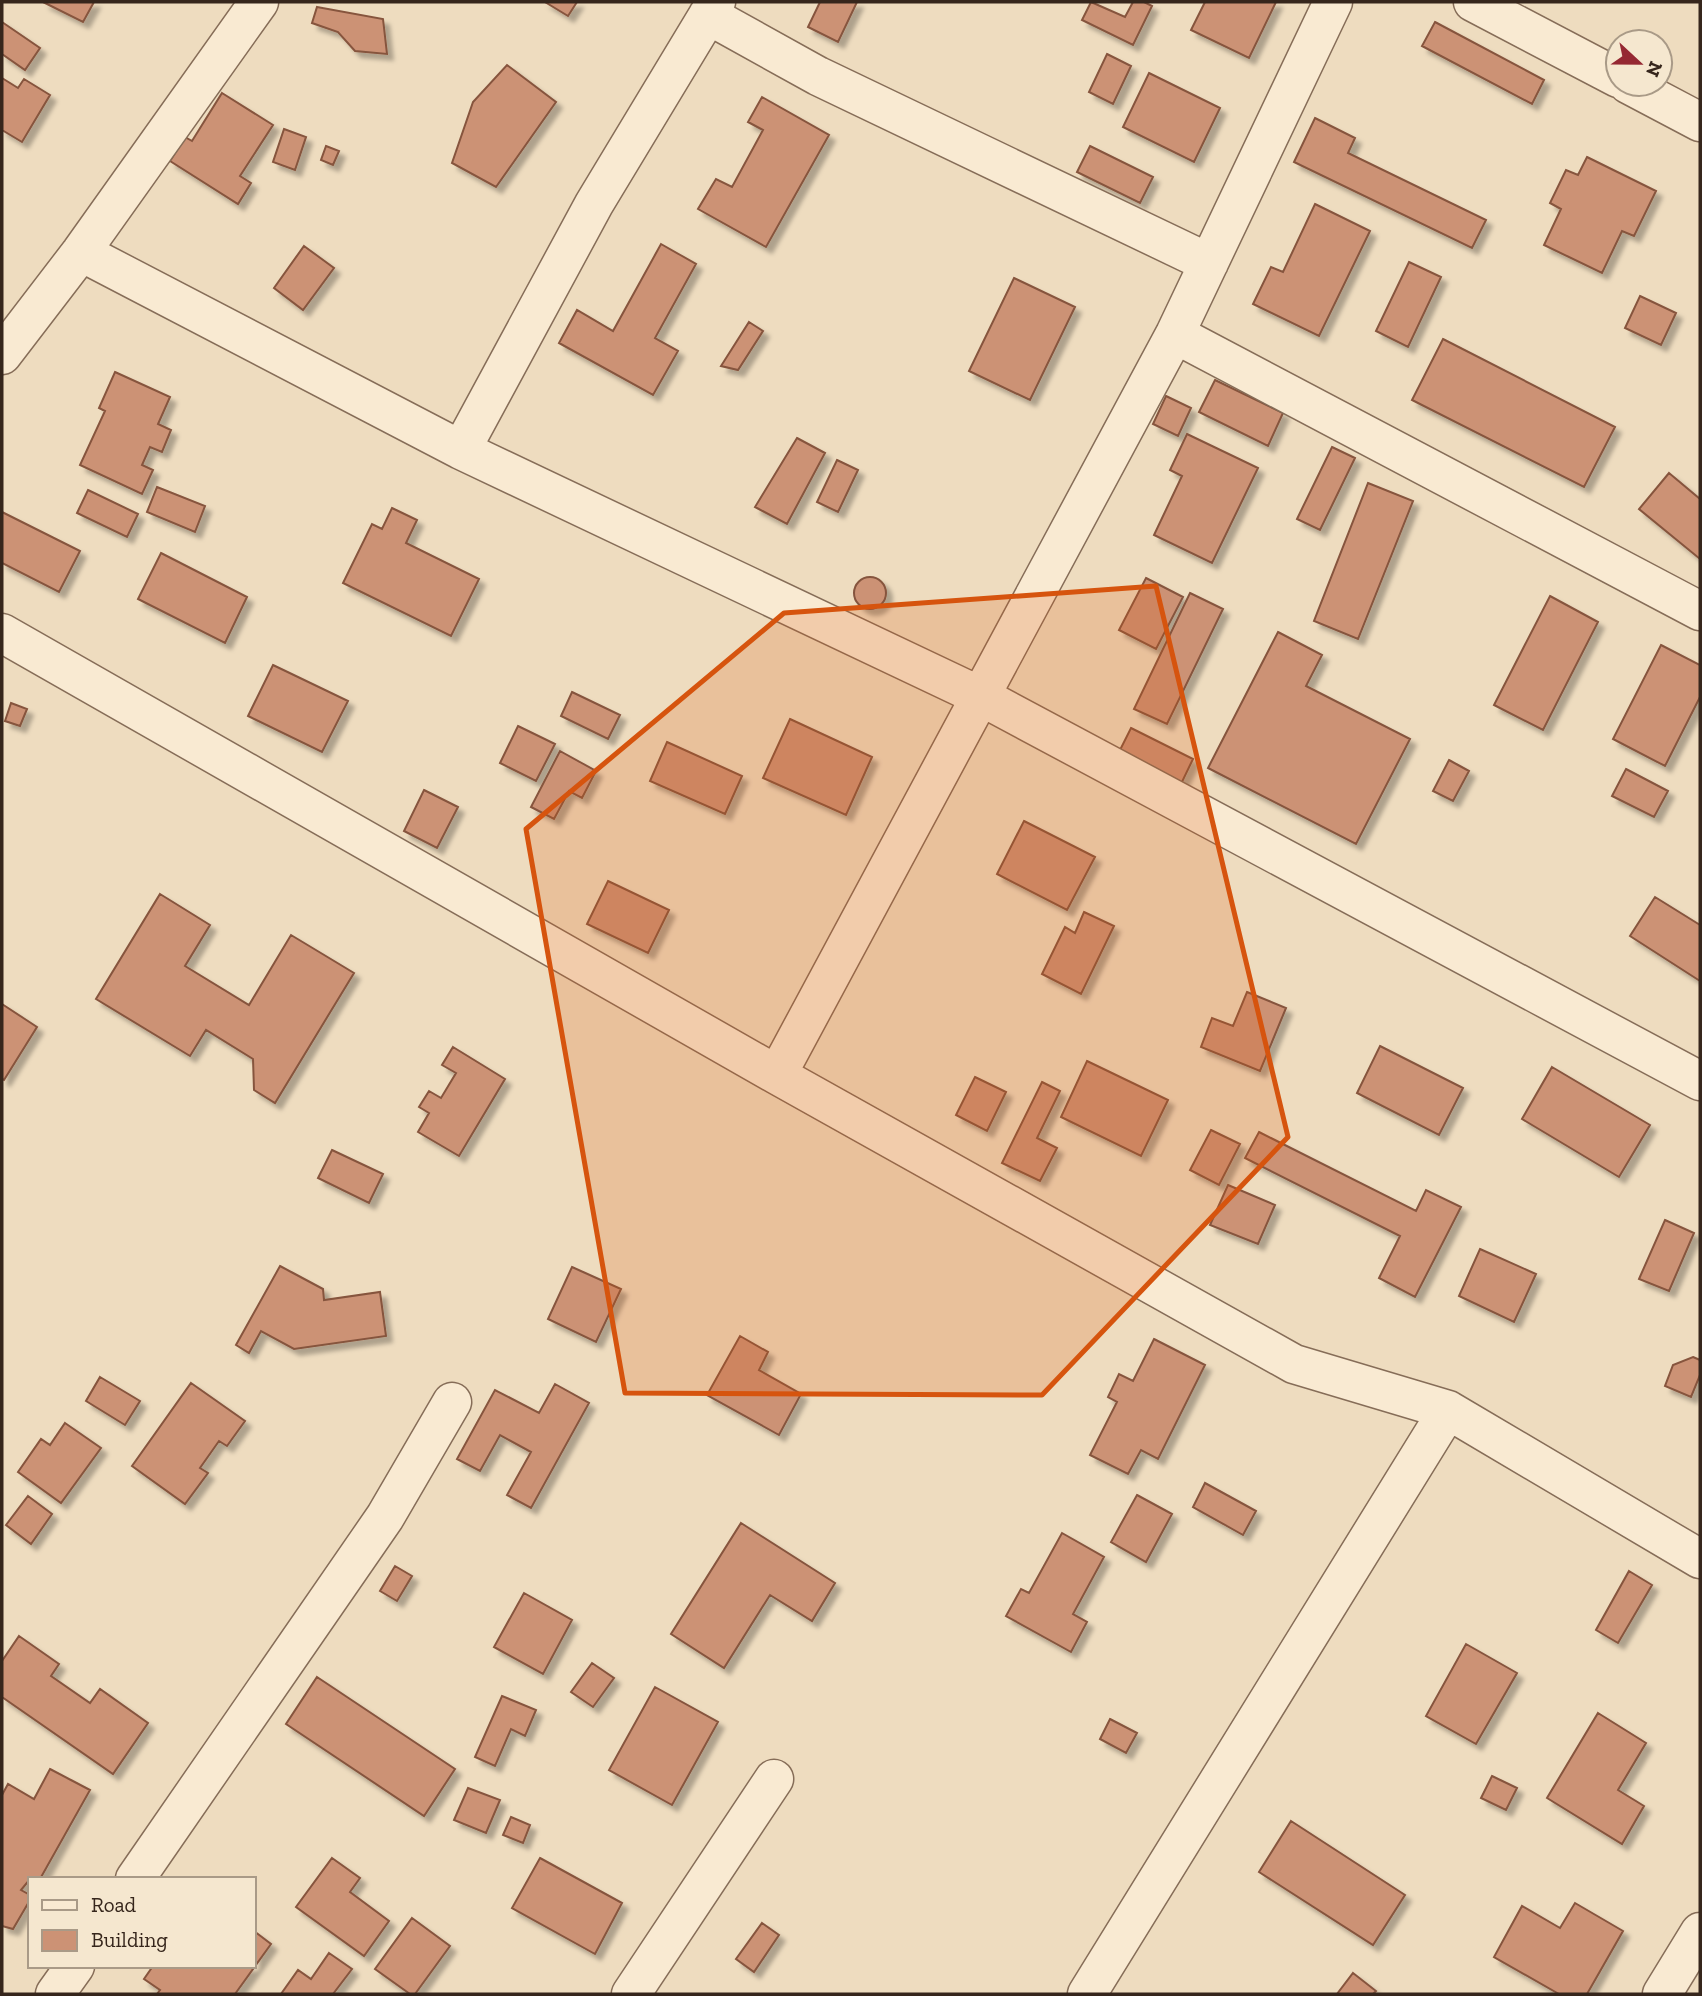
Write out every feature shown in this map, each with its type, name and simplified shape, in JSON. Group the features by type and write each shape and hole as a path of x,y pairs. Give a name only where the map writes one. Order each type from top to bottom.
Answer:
{"street":[{"path":"2,355 81,252 259,2"},
{"path":"777,1076 1175,334 1333,2"},
{"path":"1473,2 1604,71"},
{"path":"461,450 594,204 660,90 712,9 818,76 1209,263"},
{"path":"1655,98 1700,122"},
{"path":"81,252 461,450 982,697 1700,1081"},
{"path":"1175,334 1700,611"},
{"path":"2,634 777,1076 1294,1364 1448,1410 1700,1559"},
{"path":"136,1877 385,1517 452,1402"},
{"path":"1087,1994 1448,1410"},
{"path":"631,1994 774,1779"},
{"path":"1662,1994 1700,1932"},
{"path":"55,1994 74,1968"}],"highlighted area":[{"path":"1156,586 1288,1137 1042,1395 625,1393 526,829 784,613"}],"building":[{"path":"43,2 94,2 83,22"},
{"path":"545,2 577,2 568,16"},
{"path":"820,2 857,2 838,42 808,27"},
{"path":"1091,2 1125,17 1133,2 1144,2 1152,6 1133,45 1082,20"},
{"path":"1205,2 1276,2 1249,58 1191,30"},
{"path":"317,7 383,19 387,54 355,51 338,32 312,23"},
{"path":"2,22 40,48 25,70 2,54"},
{"path":"1435,22 1544,80 1532,104 1422,46"},
{"path":"1107,54 1131,66 1113,104 1089,92"},
{"path":"507,65 556,102 496,187 452,163 473,102"},
{"path":"1149,73 1220,108 1194,162 1123,127"},
{"path":"2,78 18,88 24,79 50,95 22,142 2,130"},
{"path":"222,93 273,125 240,176 251,183 238,204 170,161 185,137 192,141"},
{"path":"762,97 829,135 766,247 698,209 716,179 732,187 763,130 748,122"},
{"path":"1315,118 1355,138 1348,153 1486,220 1472,248 1294,162"},
{"path":"284,129 306,137 295,170 273,162"},
{"path":"326,146 339,151 333,165 321,160"},
{"path":"1090,146 1153,177 1140,203 1077,172"},
{"path":"1587,157 1656,191 1634,236 1622,231 1602,273 1544,245 1561,209 1550,203 1566,170 1578,175"},
{"path":"1315,204 1370,231 1319,336 1253,304 1271,267 1283,272"},
{"path":"661,244 696,264 655,338 678,351 653,395 559,343 577,310 613,331"},
{"path":"304,246 334,268 303,310 274,288"},
{"path":"1409,262 1441,277 1408,347 1376,331"},
{"path":"1014,278 1075,307 1030,400 969,371"},
{"path":"1640,296 1676,313 1661,345 1625,328"},
{"path":"749,322 763,331 738,370 721,366"},
{"path":"1443,339 1615,427 1584,487 1412,400"},
{"path":"115,372 170,397 158,424 171,430 162,452 150,447 142,465 153,470 142,494 80,465 105,411 99,408"},
{"path":"1215,380 1283,413 1268,446 1199,412"},
{"path":"1166,396 1191,408 1178,436 1153,424"},
{"path":"1187,434 1258,468 1212,563 1154,535 1182,476 1170,470"},
{"path":"797,438 825,453 787,524 755,507"},
{"path":"1332,447 1355,458 1320,530 1297,519"},
{"path":"837,460 858,470 838,512 817,502"},
{"path":"1669,473 1700,499 1700,559 1639,509"},
{"path":"1368,483 1413,501 1358,639 1314,621"},
{"path":"157,487 205,506 195,532 147,512"},
{"path":"88,490 138,514 127,537 77,513"},
{"path":"392,508 417,520 406,543 479,579 451,636 343,583 372,524 382,529"},
{"path":"2,512 80,551 59,592 2,563"},
{"path":"161,553 247,597 225,643 138,599"},
{"path":"870,577 882,581 886,593 882,605 870,609 858,605 854,593 858,581"},
{"path":"1146,578 1183,597 1156,649 1119,630"},
{"path":"1190,593 1223,609 1167,724 1134,709"},
{"path":"1550,596 1598,622 1543,730 1494,705"},
{"path":"1278,632 1322,655 1306,686 1410,739 1356,844 1208,768"},
{"path":"1661,645 1700,665 1700,697 1665,766 1613,739"},
{"path":"273,665 348,701 322,752 248,716"},
{"path":"572,692 620,715 608,739 561,716"},
{"path":"11,703 27,709 20,726 5,721"},
{"path":"790,719 872,757 846,815 763,778"},
{"path":"518,726 555,744 536,781 500,763"},
{"path":"1131,728 1193,759 1181,784 1118,754"},
{"path":"667,742 742,776 725,814 650,781"},
{"path":"560,751 596,771 582,798 569,791 554,819 531,807"},
{"path":"1449,760 1469,771 1453,801 1433,791"},
{"path":"1626,769 1668,791 1654,817 1612,796"},
{"path":"424,790 458,807 437,848 404,831"},
{"path":"1024,821 1095,857 1067,910 997,874"},
{"path":"608,881 669,910 648,953 587,924"},
{"path":"160,894 210,925 185,966 249,1005 291,935 354,973 275,1103 254,1090 253,1059 206,1030 190,1056 96,999"},
{"path":"1655,897 1700,925 1700,981 1630,936"},
{"path":"1084,912 1114,926 1081,994 1042,974 1065,927 1075,933"},
{"path":"1247,992 1286,1008 1260,1071 1201,1047 1212,1018 1233,1026"},
{"path":"2,1004 37,1027 4,1080 2,1079"},
{"path":"1380,1046 1463,1088 1439,1135 1357,1093"},
{"path":"453,1047 505,1079 459,1156 418,1132 429,1113 419,1107 429,1091 441,1098 456,1073 442,1065"},
{"path":"1087,1061 1168,1100 1141,1156 1061,1117"},
{"path":"1552,1067 1650,1125 1619,1177 1522,1119"},
{"path":"975,1077 1006,1092 987,1131 956,1115"},
{"path":"1042,1082 1060,1091 1037,1138 1057,1148 1040,1181 1002,1163"},
{"path":"1211,1130 1240,1144 1219,1185 1190,1170"},
{"path":"1259,1132 1416,1211 1426,1190 1461,1207 1415,1297 1379,1278 1400,1236 1245,1158"},
{"path":"332,1150 383,1174 369,1203 318,1178"},
{"path":"1228,1185 1275,1205 1258,1244 1210,1225"},
{"path":"1665,1220 1694,1233 1669,1291 1639,1279"},
{"path":"1480,1249 1536,1274 1514,1322 1459,1296"},
{"path":"280,1266 323,1289 324,1300 380,1292 386,1336 294,1349 261,1331 249,1353 236,1345"},
{"path":"572,1267 621,1289 596,1342 548,1319"},
{"path":"740,1336 768,1352 759,1370 801,1394 779,1435 707,1395"},
{"path":"1154,1339 1205,1365 1158,1459 1141,1450 1128,1474 1090,1455 1117,1402 1108,1397 1119,1374 1133,1381"},
{"path":"1693,1357 1700,1360 1700,1375 1691,1397 1665,1386 1673,1365"},
{"path":"100,1377 140,1401 125,1425 86,1401"},
{"path":"191,1383 245,1421 227,1446 219,1441 200,1468 208,1473 185,1504 132,1466"},
{"path":"555,1384 589,1403 531,1508 507,1495 531,1452 500,1435 480,1471 457,1459 495,1390 539,1413"},
{"path":"65,1423 101,1448 61,1503 18,1472 41,1439 50,1445"},
{"path":"1205,1483 1256,1511 1243,1535 1193,1507"},
{"path":"1137,1495 1172,1514 1146,1562 1111,1542"},
{"path":"28,1496 52,1514 31,1544 6,1525"},
{"path":"741,1523 835,1583 812,1621 770,1595 724,1668 671,1634"},
{"path":"1062,1533 1104,1557 1073,1614 1087,1622 1071,1652 1006,1616 1021,1589 1029,1593"},
{"path":"395,1566 412,1576 397,1601 380,1591"},
{"path":"1629,1571 1652,1585 1618,1643 1596,1630"},
{"path":"524,1593 572,1620 543,1674 494,1647"},
{"path":"19,1636 59,1664 51,1676 90,1703 100,1689 148,1723 113,1774 2,1697 2,1661"},
{"path":"1466,1644 1517,1673 1476,1744 1426,1716"},
{"path":"592,1663 614,1678 593,1707 571,1692"},
{"path":"317,1677 455,1769 424,1816 286,1724"},
{"path":"655,1687 718,1722 672,1805 609,1770"},
{"path":"502,1696 536,1710 525,1736 511,1729 495,1766 475,1757"},
{"path":"1598,1713 1646,1743 1618,1790 1644,1806 1622,1844 1547,1798"},
{"path":"1110,1719 1137,1733 1126,1753 1100,1739"},
{"path":"50,1769 90,1790 41,1877 28,1877 28,1881 21,1890 28,1894 28,1903 13,1929 2,1926 2,1795 8,1784 34,1799"},
{"path":"1492,1776 1517,1788 1506,1810 1481,1798"},
{"path":"468,1788 500,1800 486,1833 454,1820"},
{"path":"511,1817 530,1825 523,1843 503,1835"},
{"path":"1291,1821 1405,1895 1373,1945 1259,1872"},
{"path":"332,1858 360,1878 350,1892 389,1921 364,1956 296,1907"},
{"path":"540,1858 622,1903 595,1954 512,1908"},
{"path":"1575,1903 1623,1931 1587,1994 1559,1994 1494,1957 1522,1906 1560,1928"},
{"path":"412,1918 450,1946 415,1994 410,1994 375,1969"},
{"path":"762,1923 779,1935 754,1972 736,1959"},
{"path":"256,1933 271,1944 256,1965"},
{"path":"329,1953 352,1969 333,1994 281,1994 298,1970 311,1979"},
{"path":"152,1968 254,1968 235,1994 157,1994 160,1990 144,1979"},
{"path":"1353,1973 1376,1991 1373,1994 1337,1994"}]}
